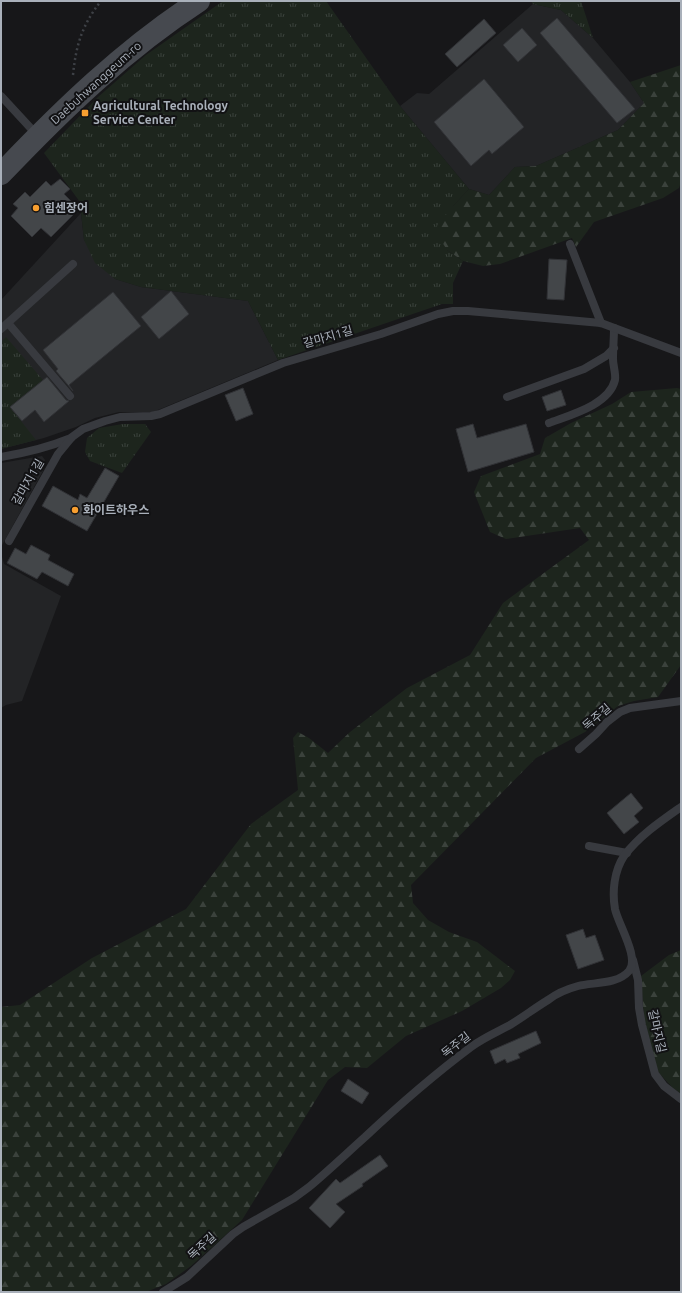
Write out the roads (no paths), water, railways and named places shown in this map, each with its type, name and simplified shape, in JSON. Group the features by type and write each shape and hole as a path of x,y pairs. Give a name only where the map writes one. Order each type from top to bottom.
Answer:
{"main road":[{"name":"Daebuhwanggeum-ro","path":"1,174 37,136 126,54 199,1"}],"lane":[{"path":"1,96 37,136"},
{"path":"570,244 601,323"},
{"path":"1,329 73,264"},
{"name":"갈마지1길","path":"8,541 58,454 72,438 83,429 120,417 151,416 160,414 283,363 381,334 438,314 453,311 468,311 601,323 681,354"},
{"path":"8,323 70,396"},
{"path":"549,423 592,405 603,398 612,389 615,379 613,360 614,328"},
{"path":"507,397 584,369 606,356 614,348"},
{"name":"갈마지1길","path":"1,457 35,450 72,438"},
{"name":"독주길","path":"579,749 607,722 620,712 630,708 681,701"},
{"path":"632,958 630,947 616,910 614,884 618,870 627,853 645,834 681,807"},
{"path":"589,846 627,853"},
{"name":"독주길","path":"162,1292 178,1284 187,1277 238,1230 309,1188 391,1113 480,1041 521,1018 565,990 578,986 617,980 629,971 632,965 632,958"},
{"name":"갈마지길","path":"632,958 638,980 639,1008 642,1025 655,1074 664,1086 681,1099"}],"place":[{"name":"Agricultural Technology Service Center","path":"85,113"},
{"name":"힘센장어","path":"36,208"},
{"name":"화이트하우스","path":"75,510"}]}
